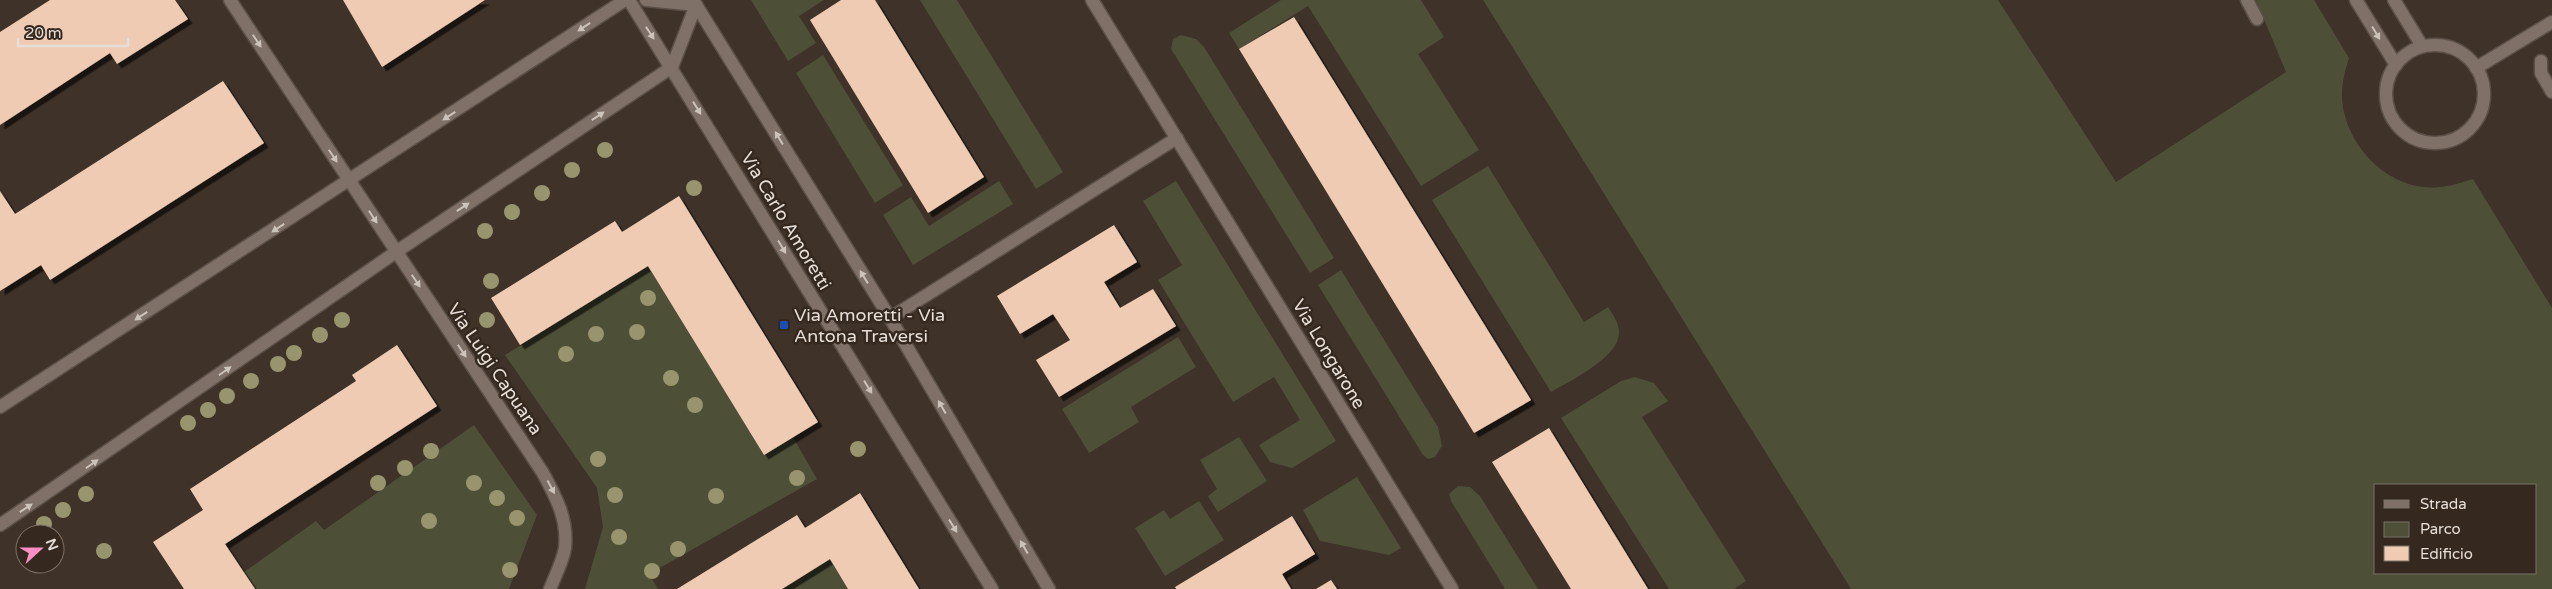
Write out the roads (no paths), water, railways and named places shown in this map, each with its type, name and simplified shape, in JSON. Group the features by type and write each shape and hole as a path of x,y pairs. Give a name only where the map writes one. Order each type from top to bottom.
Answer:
{"street":[{"name":"Via Luigi Capuana","path":"230,0 543,473 560,503 564,523 565,549 550,589"},
{"path":"0,407 627,0"},
{"name":"Via Carlo Amoretti","path":"627,0 672,67 992,589"},
{"path":"646,0 695,2"},
{"name":"Via Longarone","path":"1092,0 1452,589"},
{"path":"2247,0 2257,19"},
{"path":"2356,0 2396,65"},
{"path":"2394,0 2422,46"},
{"path":"0,525 396,252 672,67 695,2"},
{"path":"695,2 890,318 1049,589"},
{"path":"2476,68 2552,22"},
{"path":"2422,46 2440,46 2454,49 2466,57 2476,68 2482,82 2484,96 2481,111 2474,124 2463,134 2450,141 2435,143 2420,141 2407,134 2389,112 2386,98 2387,84 2396,65 2412,51 2422,46"},
{"path":"2541,61 2540,73 2552,92"},
{"path":"890,318 1177,138"}],"place":[{"name":"Via Amoretti - Via Antona Traversi","path":"784,325"}]}
